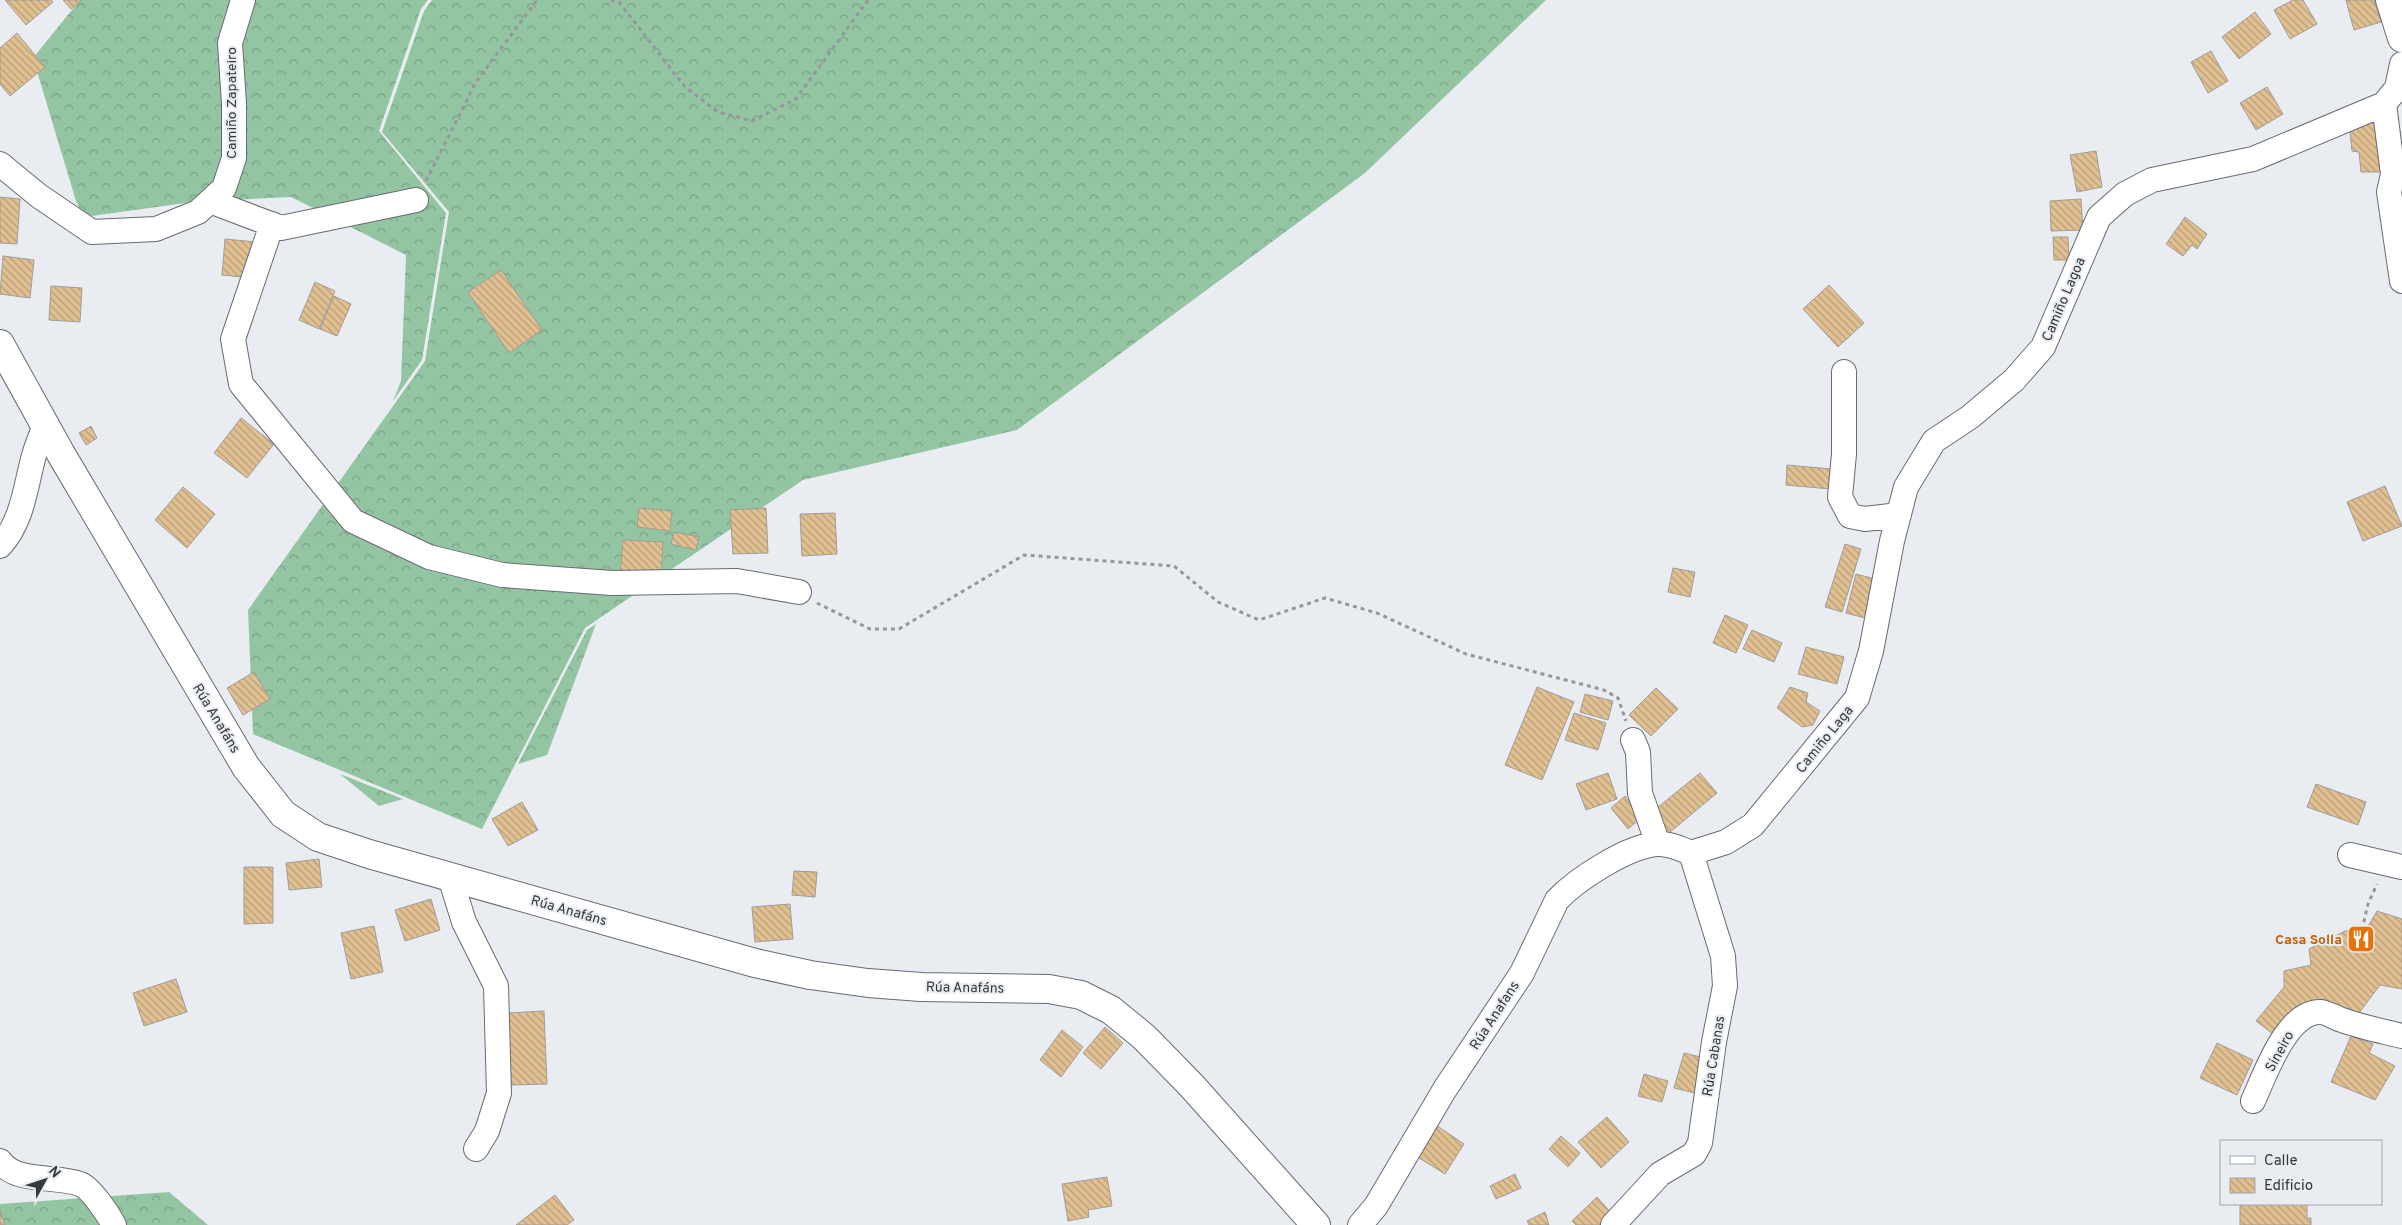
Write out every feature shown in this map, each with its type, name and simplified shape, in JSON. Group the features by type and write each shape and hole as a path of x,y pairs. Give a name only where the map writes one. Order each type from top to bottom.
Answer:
{"street":[{"name":"Camiño Zapateiro","path":"0,164 39,196 92,232 156,229 198,212 224,188 234,158 234,104 230,43 243,0"},
{"path":"2390,0 2402,38"},
{"path":"2402,64 2396,88 2384,104 2392,174 2389,192 2402,281"},
{"name":"Camiño Lagoa","path":"1899,515 1906,487 1934,440 1970,417 2014,380 2043,348 2099,217 2125,194 2152,180 2252,159 2384,104"},
{"path":"210,201 281,228 416,200"},
{"path":"272,224 232,339 241,384 353,521 429,558 502,575 612,583 737,581 799,592"},
{"name":"Rúa Anafáns","path":"0,344 44,425 246,767 283,814 318,837 450,877 755,963 810,975 921,987 1049,989 1081,995 1111,1010 1144,1037 1191,1085 1316,1225"},
{"path":"1844,372 1844,454 1840,497 1850,516 1865,518 1899,515"},
{"path":"0,546 12,533 27,489 33,459 44,425"},
{"name":"Camiño Laga","path":"1691,853 1726,842 1753,825 1857,698 1871,651 1899,515"},
{"path":"1633,740 1638,752 1640,792 1658,844 1673,846 1691,853"},
{"name":"Rúa Anafans","path":"1360,1225 1376,1206 1445,1089 1522,973 1557,900 1601,865 1658,844"},
{"name":"Rúa Cabanas","path":"1613,1225 1660,1174 1694,1154 1700,1143 1714,1042 1726,986 1723,956 1691,853"},
{"path":"2350,855 2395,865"},
{"path":"450,877 464,922 496,986 499,1093 488,1131 476,1149"},
{"name":"Sineiro","path":"2253,1101 2278,1049 2293,1025 2305,1015 2321,1012 2342,1020 2402,1036"},
{"path":"0,1161 5,1168 40,1179 81,1184 107,1211 114,1225"}],"path":[{"path":"416,200 476,82 537,0"},
{"path":"611,0 620,2 684,87 718,112 752,121 796,99 868,0"},
{"path":"799,592 836,614 870,629 899,629 1024,555 1174,566 1218,602 1259,620 1325,598 1377,613 1466,654 1604,690 1618,698 1633,740"},
{"path":"2362,930 2368,904 2395,865"}],"green space":[{"path":"80,0 428,0 421,9 379,131 446,213 422,360 393,401 401,381 406,255 291,197 192,202 92,216 81,211 76,201 33,58"},
{"path":"432,0 1546,0 1365,173 1017,430 803,480 585,628 482,829 253,734 248,610 425,361 449,212 382,132 424,11"},
{"path":"596,624 547,755 518,764 587,630"},
{"path":"340,774 403,799 379,806"},
{"path":"169,1192 208,1225 0,1225 0,1204"}],"building":[{"path":"5,0 51,0 53,2 26,25"},
{"path":"63,0 82,0 71,9"},
{"path":"2293,0 2303,0 2317,24 2290,39 2274,10"},
{"path":"2346,0 2374,0 2381,22 2354,30"},
{"path":"2255,12 2271,34 2239,59 2222,37"},
{"path":"17,33 45,67 10,96 0,84 0,48"},
{"path":"2211,51 2228,81 2208,93 2191,62"},
{"path":"2267,87 2283,114 2256,130 2240,103"},
{"path":"2381,113 2389,172 2361,172 2359,152 2352,151 2350,131 2358,128 2359,122"},
{"path":"2096,151 2102,187 2077,192 2070,155"},
{"path":"0,197 20,199 17,244 0,243"},
{"path":"2081,199 2083,230 2051,231 2050,201"},
{"path":"2185,217 2207,234 2197,249 2192,245 2183,256 2166,244"},
{"path":"2053,237 2068,237 2069,260 2054,260"},
{"path":"225,239 256,242 252,278 222,275"},
{"path":"3,256 34,260 30,298 0,294"},
{"path":"501,270 542,330 509,353 468,292"},
{"path":"315,282 335,291 319,329 299,320"},
{"path":"1829,285 1864,323 1838,347 1803,309"},
{"path":"51,286 82,288 80,322 49,320"},
{"path":"334,296 351,304 337,336 320,329"},
{"path":"241,418 274,444 247,478 214,453"},
{"path":"91,426 97,438 86,445 79,433"},
{"path":"1787,465 1831,469 1830,489 1786,485"},
{"path":"2385,486 2402,526 2363,541 2347,502"},
{"path":"183,487 215,514 187,548 155,520"},
{"path":"639,508 672,511 670,531 637,527"},
{"path":"766,508 768,553 733,554 730,510"},
{"path":"835,513 837,554 802,556 800,514"},
{"path":"674,532 699,537 696,550 671,544"},
{"path":"623,540 663,542 661,578 620,575"},
{"path":"1845,544 1861,549 1842,612 1825,607"},
{"path":"1673,568 1695,572 1690,597 1668,592"},
{"path":"1856,574 1879,580 1869,619 1846,613"},
{"path":"1725,615 1748,625 1736,653 1713,643"},
{"path":"1752,630 1782,643 1774,662 1743,649"},
{"path":"1806,647 1844,657 1837,684 1798,674"},
{"path":"254,672 270,699 243,715 227,688"},
{"path":"1537,687 1574,702 1542,780 1505,765"},
{"path":"1790,687 1808,693 1806,702 1820,711 1813,725 1802,727 1777,708"},
{"path":"1656,688 1678,709 1651,736 1629,715"},
{"path":"1585,694 1613,701 1608,720 1580,712"},
{"path":"1574,713 1606,723 1598,750 1565,740"},
{"path":"1608,773 1617,799 1586,810 1576,784"},
{"path":"1700,773 1717,793 1669,833 1652,812"},
{"path":"2316,784 2366,802 2358,825 2307,807"},
{"path":"1625,796 1642,817 1628,829 1611,808"},
{"path":"522,802 538,830 508,846 492,819"},
{"path":"319,859 322,887 289,890 286,863"},
{"path":"244,867 273,867 273,923 244,924"},
{"path":"794,871 817,872 815,897 792,895"},
{"path":"431,899 440,930 405,941 395,910"},
{"path":"790,904 793,939 755,942 752,907"},
{"path":"2377,911 2402,919 2402,989 2380,985 2359,1013 2321,999 2297,1006 2273,1034 2256,1021 2284,987 2284,971 2311,965 2309,949 2345,931 2366,930"},
{"path":"374,926 383,972 351,979 341,933"},
{"path":"176,979 187,1012 144,1026 133,993"},
{"path":"544,1011 547,1084 511,1085 508,1013"},
{"path":"1105,1027 1123,1043 1101,1069 1083,1053"},
{"path":"1062,1030 1083,1047 1061,1077 1040,1060"},
{"path":"2351,1036 2373,1044 2369,1053 2395,1066 2375,1100 2331,1082"},
{"path":"2217,1043 2253,1060 2237,1095 2200,1078"},
{"path":"1684,1053 1705,1058 1695,1093 1674,1088"},
{"path":"1644,1074 1668,1081 1662,1102 1638,1096"},
{"path":"1607,1117 1629,1142 1601,1168 1578,1142"},
{"path":"1436,1125 1464,1144 1445,1174 1416,1156"},
{"path":"1561,1136 1580,1153 1568,1167 1549,1149"},
{"path":"1515,1174 1521,1188 1496,1199 1490,1186"},
{"path":"1107,1177 1112,1206 1088,1210 1089,1217 1068,1221 1062,1184"},
{"path":"555,1195 574,1220 567,1225 516,1225"},
{"path":"1597,1197 1614,1216 1604,1225 1576,1225 1572,1221"},
{"path":"2240,1205 2307,1205 2307,1218 2311,1218 2311,1225 2240,1225"},
{"path":"0,1210 5,1225 0,1225"},
{"path":"1545,1212 1549,1225 1529,1225 1527,1221"}],"place":[{"name":"Casa Solla","path":"2361,939"}]}
